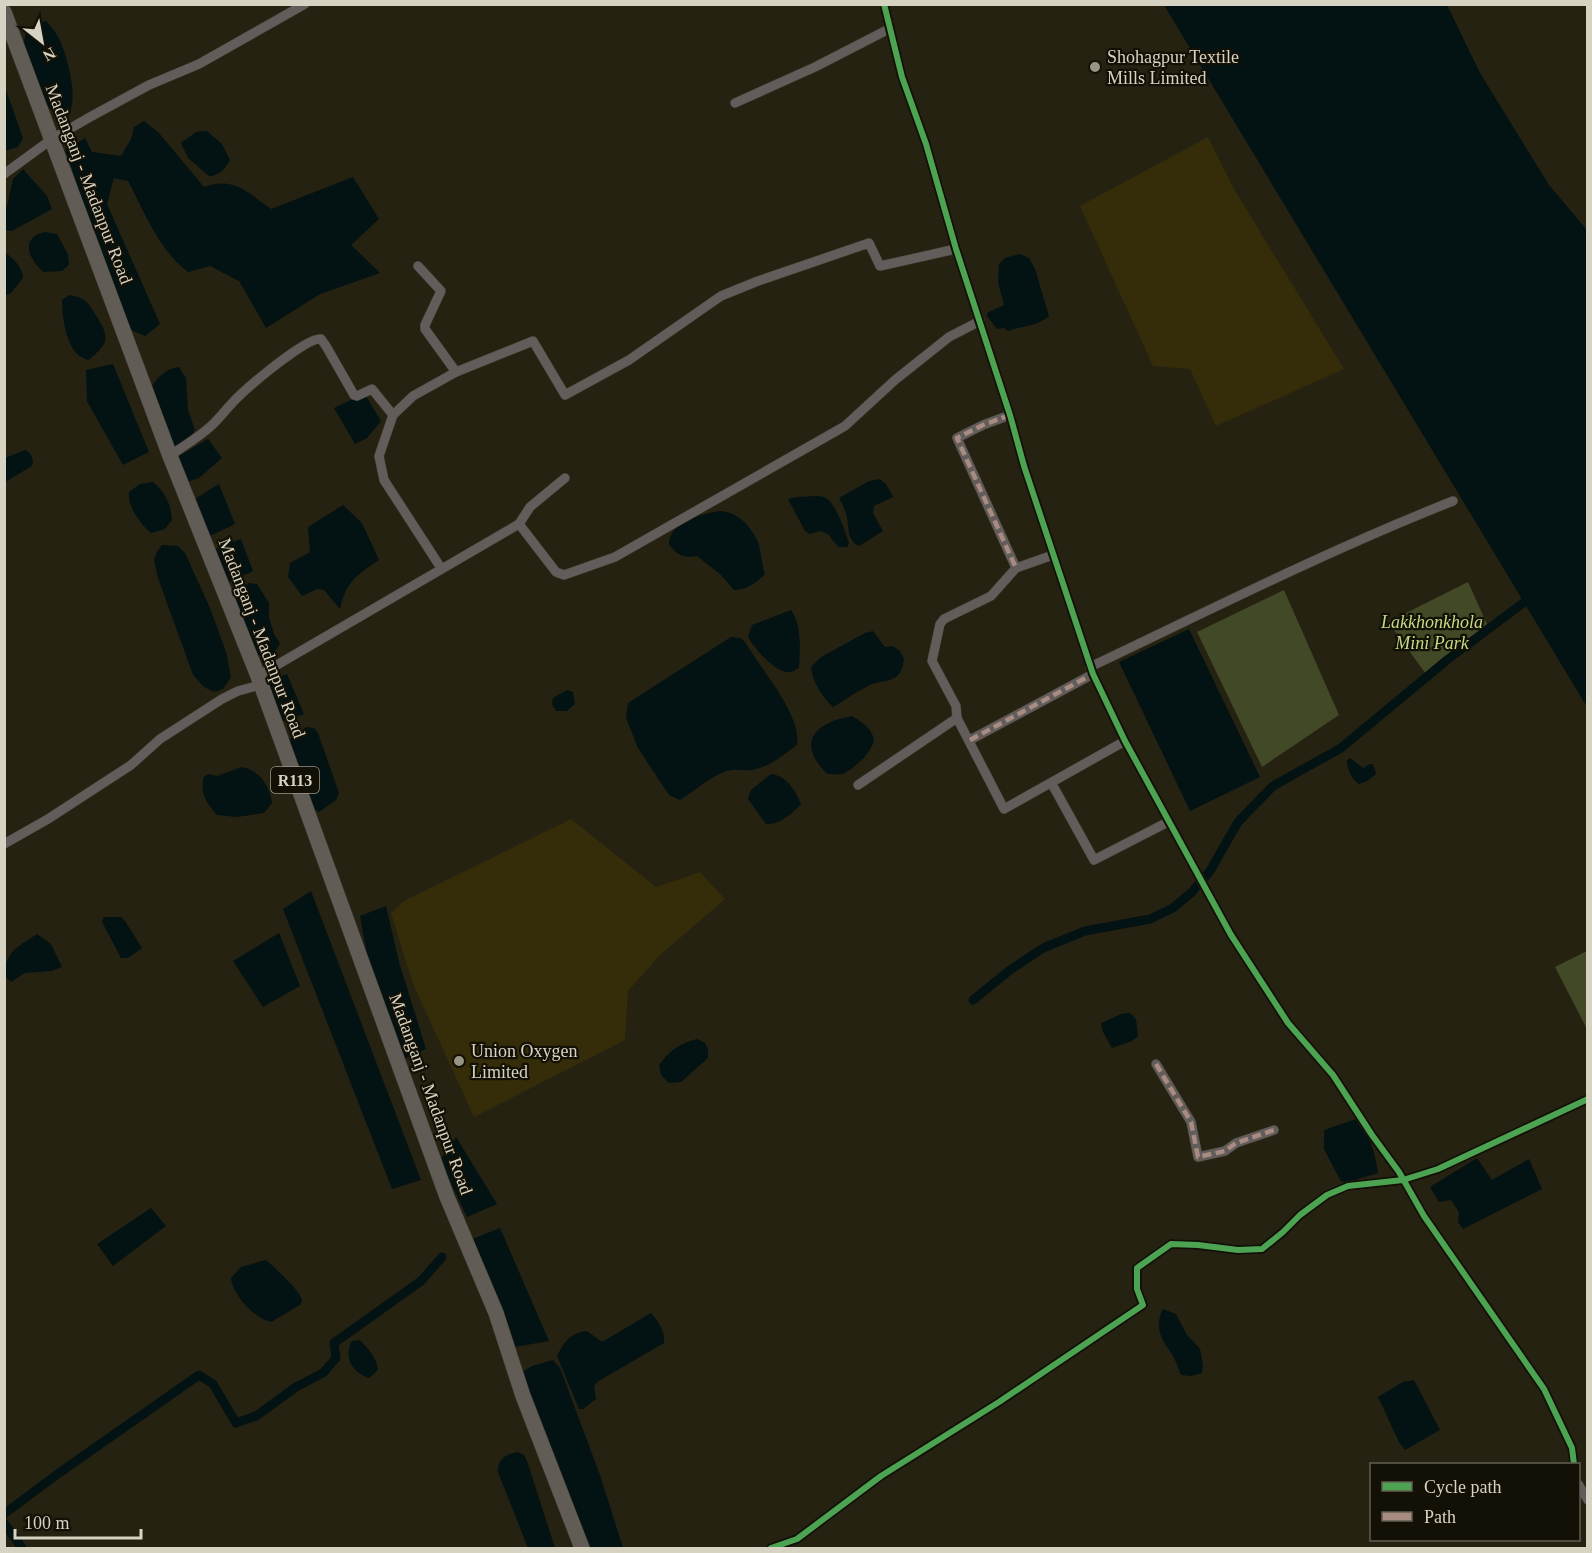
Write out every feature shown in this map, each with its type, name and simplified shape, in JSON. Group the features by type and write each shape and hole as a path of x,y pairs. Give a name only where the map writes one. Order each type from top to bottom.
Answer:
{"main road":[{"name":"Madanganj - Madanpur Road","path":"4,12 170,456 259,681 447,1197 496,1313 523,1396 582,1548"}],"street":[{"path":"4,174 52,139 149,85 199,64 305,4"},
{"path":"884,4 902,77 926,144 956,249 1091,671 1125,741 1206,893 1257,978 1288,1023 1333,1075 1403,1180 1424,1216 1544,1389 1572,1448 1574,1463"},
{"path":"735,103 815,67 889,29"},
{"path":"441,568 384,480 379,456 393,415 413,396 456,372 533,341 565,395 629,360 721,296 758,281 869,243 880,266 956,249"},
{"path":"418,266 441,291 425,328 456,372"},
{"path":"519,524 556,572 564,575 615,557 845,426 895,380 949,337 980,321"},
{"path":"170,456 210,428 261,376 316,338 321,339 326,346 354,394 357,396 372,389 393,415"},
{"path":"1010,415 982,425 957,438 1016,568"},
{"path":"4,844 48,819 131,765 160,740 222,699 259,681 441,568 519,524 530,507 565,478"},
{"path":"969,740 1091,671 1277,577 1453,501"},
{"path":"1053,555 1016,568 991,596 944,619 938,627 932,661 956,706 957,717 1004,809 1125,741"},
{"path":"858,785 957,717"},
{"path":"1052,784 1094,860 1168,822"},
{"path":"1156,1064 1191,1122 1198,1157 1225,1151 1236,1143 1274,1130"},
{"path":"771,1548 797,1539 881,1476 999,1402 1143,1305 1137,1289 1137,1268 1171,1244 1238,1250 1262,1249 1300,1215 1327,1195 1348,1186 1403,1180 1438,1169 1587,1099"}],"shaded area":[{"path":"1164,5 1447,5 1480,73 1549,185 1587,230 1587,707"},
{"path":"46,21 60,41 71,79 73,100 71,109 68,116 61,118 49,108 42,97 22,49 26,33 33,26"},
{"path":"5,87 23,138 18,147 5,151"},
{"path":"144,121 159,133 204,187 215,184 233,185 248,192 271,209 353,177 379,219 351,245 380,273 320,294 266,328 239,281 210,266 188,272 178,263 160,242 128,181 114,178 107,204 160,324 145,336 127,328 71,184 75,178 65,150 85,138 92,152 121,156 131,139 134,127"},
{"path":"207,131 222,144 230,160 216,175 209,176 188,158 181,143 196,132"},
{"path":"1208,137 1234,189 1344,369 1216,426 1190,369 1153,366 1080,206"},
{"path":"23,169 47,196 52,209 12,231 5,230 5,208 13,179"},
{"path":"45,232 57,234 68,254 69,265 62,271 43,272 31,255 29,244 32,239"},
{"path":"5,252 19,267 23,278 11,293 5,296"},
{"path":"1020,254 1029,258 1035,269 1049,316 1035,324 1008,331 1004,328 997,329 987,313 1004,305 998,282 999,264 1005,258"},
{"path":"69,295 83,299 89,304 105,334 106,338 102,347 88,360 73,349 66,333 62,300"},
{"path":"113,364 149,452 123,465 87,401 86,370"},
{"path":"179,367 186,378 188,410 195,430 186,440 173,446 150,390 162,374"},
{"path":"359,396 366,396 381,421 367,438 355,444 334,408"},
{"path":"208,439 222,458 199,478 184,483 175,458"},
{"path":"25,450 32,456 32,466 5,482 5,458"},
{"path":"880,479 886,484 893,497 874,506 873,513 883,531 859,546 850,537 846,513 839,498 869,481"},
{"path":"153,482 167,499 172,520 165,529 151,533 136,515 130,503 129,492 140,484"},
{"path":"219,484 235,524 208,537 193,500"},
{"path":"823,497 832,503 849,543 847,547 838,547 828,534 820,531 810,534 805,531 788,499"},
{"path":"343,505 362,523 379,560 364,570 349,585 340,609 324,590 317,589 302,596 288,577 290,563 310,552 308,527"},
{"path":"720,511 742,520 751,529 759,544 765,574 755,583 743,589 734,590 721,575 697,556 681,555 669,544 671,536 681,524 705,514"},
{"path":"241,539 253,571 227,583 210,551"},
{"path":"162,545 178,546 185,553 210,608 226,652 231,677 223,689 214,692 204,687 193,675 158,578 154,560"},
{"path":"249,583 257,584 269,603 269,618 280,643 276,650 261,656 253,655 232,602 239,589"},
{"path":"791,610 799,630 799,668 785,672 766,660 748,637 752,625"},
{"path":"1189,629 1260,777 1190,811 1119,662"},
{"path":"873,631 885,647 893,646 900,651 904,659 899,674 890,680 866,687 833,707 818,688 811,667 821,657"},
{"path":"731,637 740,638 745,642 787,706 797,733 797,745 765,766 752,770 724,772 680,800 669,795 638,748 626,718 628,703"},
{"path":"287,674 304,714 278,723 269,682"},
{"path":"567,690 573,692 575,704 567,711 556,711 552,704 553,698"},
{"path":"852,716 871,732 874,741 872,746 864,758 847,772 827,774 812,752 811,743 814,736 819,729 828,724"},
{"path":"306,727 314,728 318,733 339,793 336,800 319,812 312,808 287,744 289,739"},
{"path":"1350,758 1363,768 1373,764 1376,774 1359,784 1349,770 1347,760"},
{"path":"242,767 259,775 269,791 272,803 264,813 237,817 217,815 205,798 204,777 208,774 217,776"},
{"path":"771,774 786,781 801,804 790,815 766,824 748,799 751,790"},
{"path":"571,819 656,887 700,872 725,899 658,957 628,991 625,1040 474,1117 413,984 391,913 404,901"},
{"path":"311,891 421,1180 392,1189 283,909"},
{"path":"386,906 399,962 426,1049 404,1059 370,972 360,916"},
{"path":"104,917 121,917 142,948 128,958 121,958 102,922"},
{"path":"279,933 300,986 263,1007 233,961"},
{"path":"37,934 51,944 62,967 51,971 25,973 11,982 5,976 5,968 10,955"},
{"path":"1130,1013 1136,1019 1138,1036 1132,1041 1112,1048 1101,1023 1121,1014"},
{"path":"697,1039 705,1043 708,1058 681,1082 669,1083 661,1075 659,1065 675,1048"},
{"path":"1356,1119 1371,1144 1378,1173 1345,1183 1340,1180 1324,1149 1324,1130"},
{"path":"456,1137 497,1204 467,1217 440,1160"},
{"path":"1477,1158 1492,1180 1529,1159 1542,1189 1463,1229 1458,1222 1459,1212 1451,1200 1439,1202 1430,1187"},
{"path":"151,1208 166,1226 113,1266 97,1244"},
{"path":"500,1228 549,1341 515,1347 505,1327 470,1240"},
{"path":"266,1260 293,1286 302,1301 300,1305 271,1322 258,1316 245,1305 235,1291 231,1278 241,1267"},
{"path":"1163,1309 1176,1314 1187,1335 1200,1349 1202,1373 1192,1376 1181,1375 1160,1332 1159,1321"},
{"path":"651,1313 661,1327 664,1343 597,1382 594,1386 596,1399 583,1409 579,1409 557,1356 565,1342 576,1334 587,1331 602,1342"},
{"path":"359,1340 366,1346 376,1362 378,1370 369,1378 354,1368 349,1358 348,1352 352,1341"},
{"path":"553,1360 560,1368 600,1475 623,1548 587,1548 520,1373 532,1366"},
{"path":"1414,1380 1440,1430 1405,1450 1378,1397 1403,1382"},
{"path":"518,1452 524,1455 527,1461 555,1548 528,1548 498,1472 503,1458"}],"green space":[{"name":"Lakkhonkhola Mini Park","path":"1468,582 1487,624 1426,674 1388,622"},
{"path":"1284,590 1339,715 1262,767 1197,632"},
{"path":"1587,951 1587,1029 1555,967"}],"waterway":[{"path":"973,1000 1010,970 1043,948 1085,931 1150,919 1173,908 1192,892 1210,871 1238,822 1273,786 1341,748 1447,660 1534,595"},
{"path":"4,1514 199,1375 213,1384 236,1423 256,1416 296,1387 323,1373 336,1358 334,1343 421,1281 442,1257"},
{"path":"4,1523 22,1548"}],"marked path":[{"path":"1010,415 957,438 1016,568"},
{"path":"970,740 1093,674"},
{"path":"1156,1064 1191,1122 1198,1157 1225,1151 1236,1143 1274,1130"}],"cycle path":[{"path":"884,4 902,77 926,144 956,249 1010,415 1024,466 1093,674 1125,741 1231,935 1288,1023 1333,1075 1399,1172 1424,1216 1544,1389 1572,1448 1574,1463"},
{"path":"771,1548 797,1539 881,1476 999,1402 1143,1305 1137,1289 1137,1268 1171,1244 1238,1250 1262,1249 1300,1215 1327,1195 1348,1186 1403,1180 1438,1169 1588,1099"}],"place":[{"name":"Shohagpur Textile Mills Limited","path":"1095,67"},
{"name":"Union Oxygen Limited","path":"459,1061"}]}
